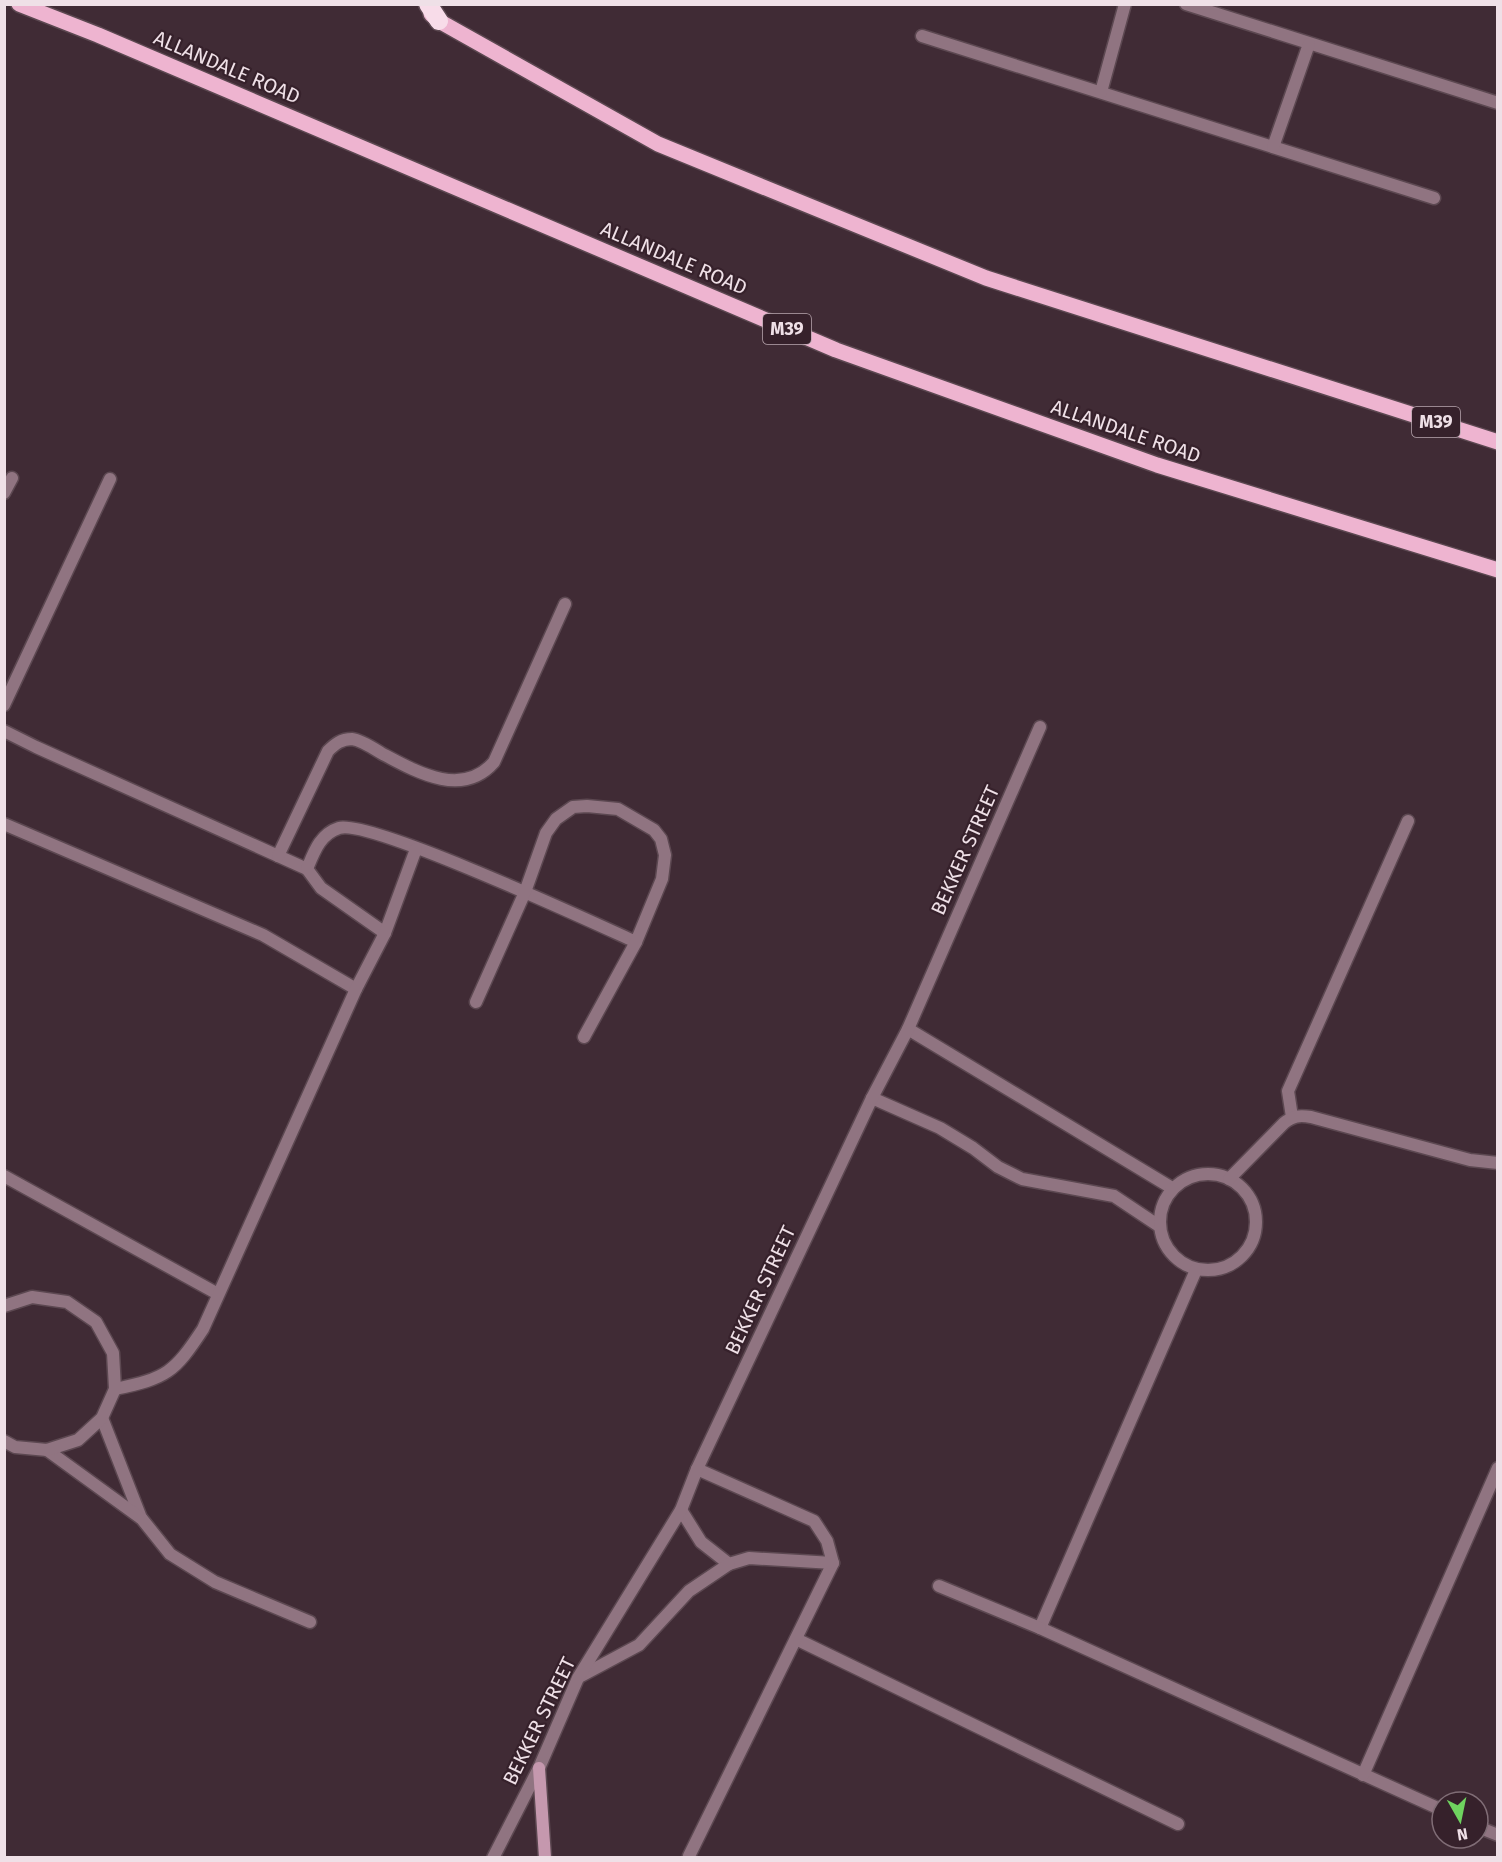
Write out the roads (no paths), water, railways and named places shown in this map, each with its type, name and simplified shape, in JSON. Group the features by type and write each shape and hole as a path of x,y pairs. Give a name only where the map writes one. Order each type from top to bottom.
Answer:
{"highway":[{"path":"428,4 439,21"}],"main road":[{"name":"ALLANDALE ROAD","path":"19,4 109,39 836,350 1157,465 1497,570"},
{"name":"M39","path":"419,4 439,21 658,144 986,278 1497,442"}],"street":[{"path":"1101,92 1125,4"},
{"path":"1186,4 1497,103"},
{"path":"922,36 1434,198"},
{"path":"1273,147 1309,44"},
{"path":"4,493 12,478"},
{"path":"4,705 110,480"},
{"path":"278,856 328,751 338,741 352,739 421,774 452,780 475,777 486,771 494,762 565,604"},
{"name":"BEKKER STREET","path":"493,1857 539,1768 578,1678 681,1510 697,1469 872,1098 908,1029 1040,727"},
{"path":"4,730 36,747 307,869 321,888 385,933"},
{"path":"476,1002 525,892 546,833 556,819 573,807 618,809 654,830 661,839 665,855 662,879 636,942 585,1037"},
{"path":"1292,1117 1288,1091 1408,821"},
{"path":"4,824 263,935 356,989"},
{"path":"307,869 317,846 327,833 342,827 359,828 525,892 636,942"},
{"path":"115,1389 148,1382 171,1370 184,1357 203,1329 356,989 385,933 416,849"},
{"path":"908,1029 1172,1188"},
{"path":"872,1098 940,1128 999,1167 1022,1179 1114,1196 1159,1226"},
{"path":"1229,1179 1292,1117 1311,1117 1470,1160 1497,1163"},
{"path":"1210,1173 1229,1179 1245,1191 1255,1209 1256,1229 1249,1249 1235,1263 1216,1270 1196,1270 1177,1261 1164,1245 1159,1226 1162,1205 1172,1188 1189,1177 1210,1173"},
{"path":"4,1176 218,1294"},
{"path":"1040,1628 1196,1270"},
{"path":"4,1306 32,1297 67,1302 96,1322 113,1353 115,1389 102,1418 78,1440 47,1450 15,1447 4,1441"},
{"path":"102,1418 142,1519"},
{"path":"47,1450 142,1519 170,1554 215,1582 310,1622"},
{"path":"1363,1774 1497,1468"},
{"path":"689,1856 833,1563 827,1541 814,1521 697,1469"},
{"path":"681,1510 701,1542 729,1564"},
{"path":"578,1678 639,1645 689,1591 729,1564 749,1558 833,1563"},
{"path":"939,1586 1040,1628 1430,1805"},
{"path":"796,1639 1178,1824"},
{"path":"539,1768 545,1857"}]}
